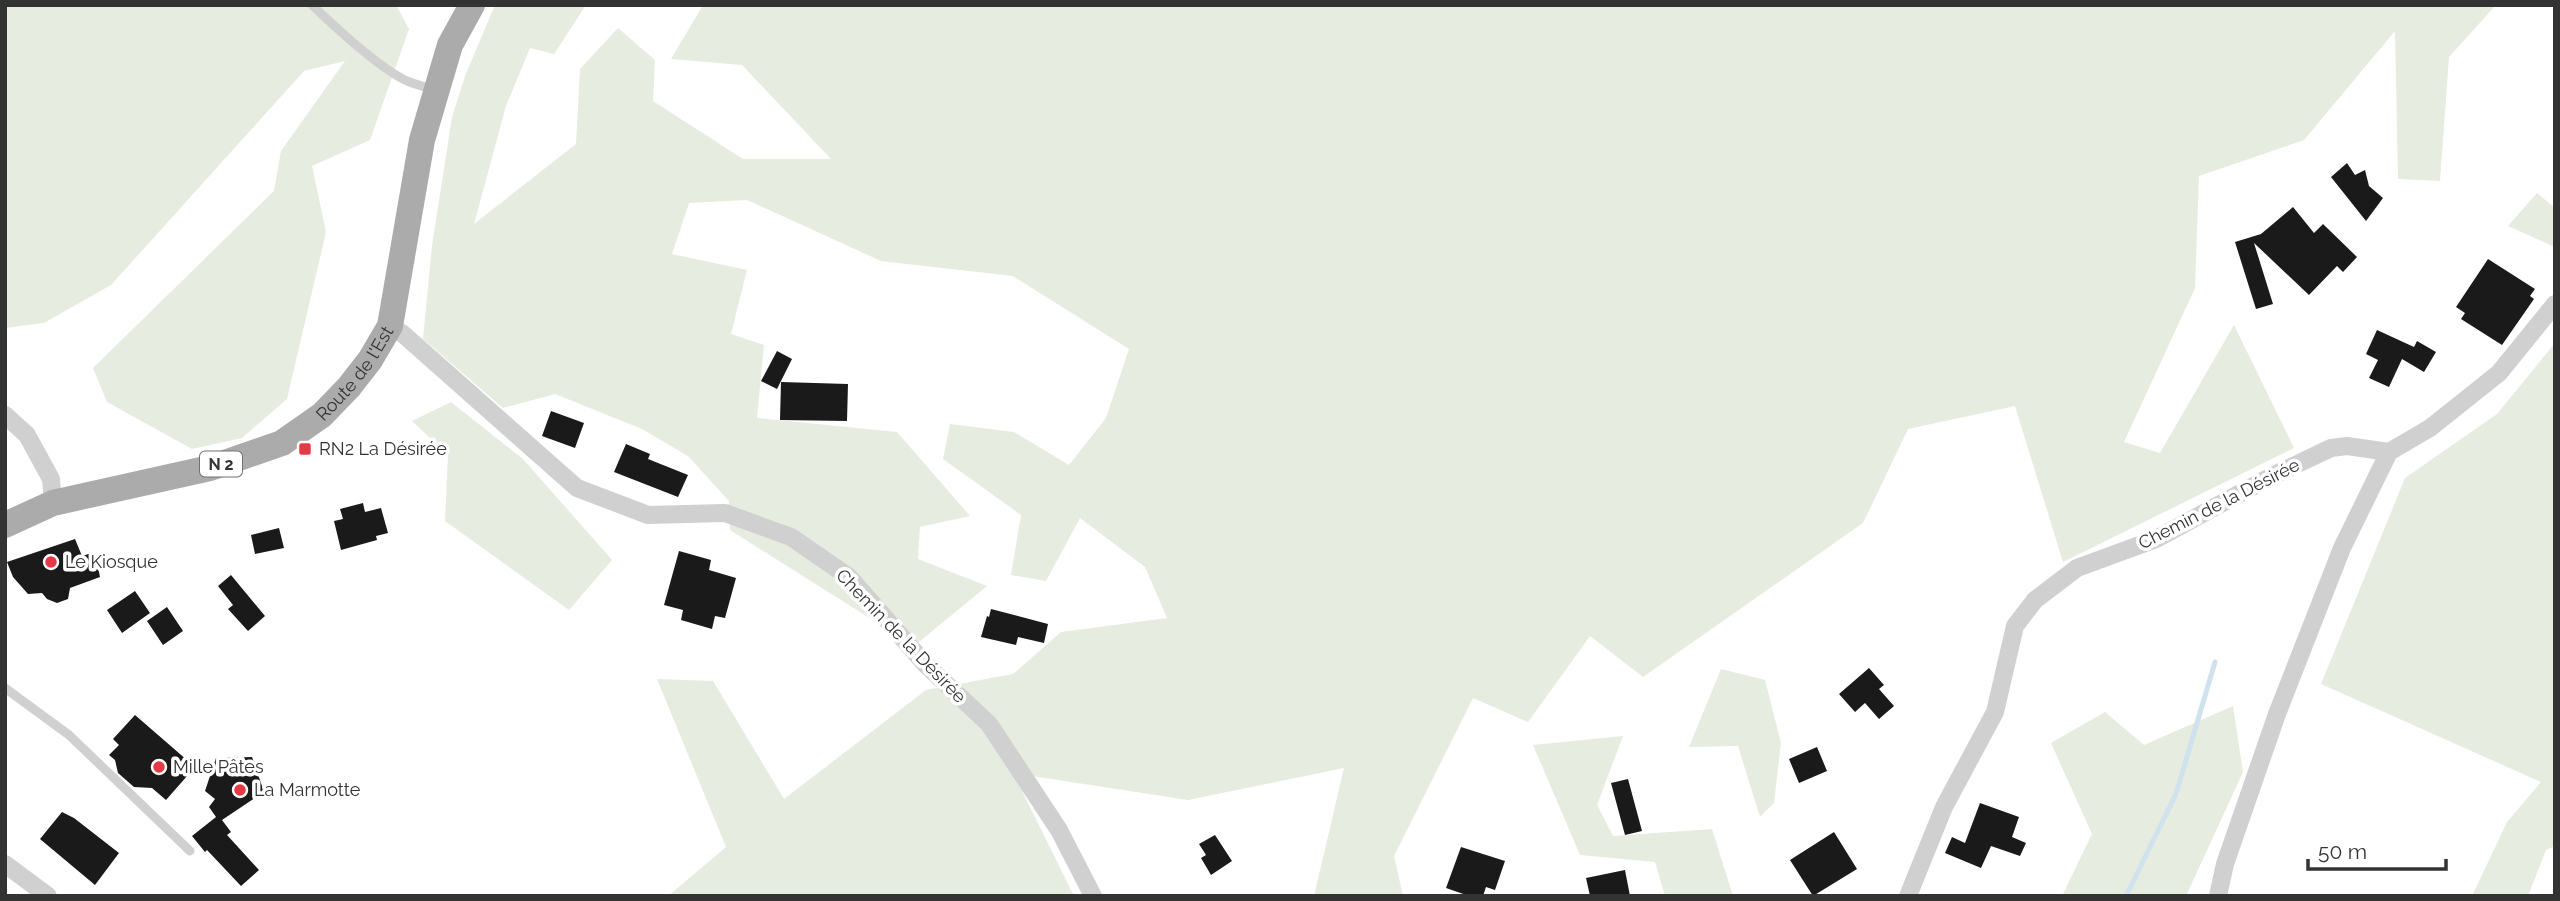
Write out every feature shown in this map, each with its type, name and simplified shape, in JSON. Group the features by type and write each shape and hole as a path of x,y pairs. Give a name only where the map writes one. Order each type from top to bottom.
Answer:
{"main road":[{"name":"Route de l'Est","path":"5,525 53,503 210,468 282,443 322,415 349,387 370,360 390,326 422,140 450,45 472,5"}],"street":[{"path":"2218,896 2225,864 2282,701 2342,548 2389,452 2430,428 2499,373 2555,304"},
{"name":"Chemin de la Désirée","path":"390,326 403,334 577,488 648,514 725,513 791,537 849,577 927,666 989,724 1059,830 1093,896"},
{"path":"5,415 27,435 51,479 53,503"},
{"name":"Chemin de la Désirée","path":"1908,896 1944,807 1995,712 2015,626 2035,600 2077,568 2156,539 2272,476 2331,449 2347,446 2389,452"},
{"path":"5,864 48,896"}],"lane":[{"path":"312,5 336,28 392,72 405,80 437,91"},
{"path":"5,688 69,735 190,851"}],"shaded area":[{"path":"5,5 396,5 409,29 370,140 312,166 326,232 287,399 242,438 192,449 107,402 93,368 274,191 281,151 345,61 304,71 111,285 44,323 5,328"},
{"path":"495,5 586,5 554,54 530,48 506,106 474,224 576,144 580,69 618,28 655,60 653,101 743,159 831,159 742,65 671,59 703,5 2496,5 2449,57 2440,181 2398,179 2395,31 2304,140 2199,176 2195,288 2124,442 2160,453 2234,325 2294,448 2063,562 2015,406 1908,429 1863,523 1643,677 1590,636 1528,722 1473,698 1394,856 1403,896 1314,896 1344,768 1188,800 1013,773 1074,896 668,896 726,847 657,679 713,681 784,799 926,690 1013,674 1061,632 1167,618 1145,567 1080,518 1046,581 1011,575 1021,515 943,459 950,424 1014,432 1069,465 1106,418 1129,349 1013,276 881,261 747,200 689,203 672,254 747,270 731,334 764,345 757,418 897,432 970,516 920,527 918,559 987,586 914,646 730,530 729,501 688,456 642,429 555,394 503,408 423,339 432,246 452,117 465,76"},
{"path":"2537,193 2555,208 2555,247 2508,226"},
{"path":"2555,343 2555,846 2546,850 2528,896 2472,896 2507,822 2541,782 2321,684 2405,478 2497,414"},
{"path":"451,402 523,459 612,560 569,610 445,521 448,455 412,421"},
{"path":"1721,669 1765,680 1781,743 1774,803 1760,817 1738,746 1689,747"},
{"path":"2233,706 2243,772 2186,896 2062,896 2092,834 2051,743 2105,712 2144,745"},
{"path":"1623,736 1597,805 1613,836 1712,829 1733,896 1665,896 1655,862 1580,855 1533,745"}],"building":[{"path":"2347,163 2355,175 2365,170 2369,186 2383,198 2366,221 2331,177"},
{"path":"2293,207 2314,233 2323,224 2357,257 2343,272 2337,266 2309,295 2254,243 2273,304 2256,309 2235,242 2261,234"},
{"path":"2488,259 2535,289 2530,296 2534,299 2502,345 2461,319 2465,313 2456,307"},
{"path":"2377,330 2414,347 2417,341 2436,352 2424,372 2402,359 2389,387 2369,378 2378,360 2366,354"},
{"path":"777,351 792,359 777,389 761,381"},
{"path":"781,382 848,384 847,421 780,420"},
{"path":"551,411 584,423 575,448 542,436"},
{"path":"626,444 650,454 648,459 688,475 678,497 614,472"},
{"path":"363,503 365,512 381,508 388,533 376,536 377,540 341,550 334,521 343,519 340,509"},
{"path":"279,528 284,548 255,554 251,535"},
{"path":"75,539 82,556 95,552 100,577 70,588 68,599 57,603 47,599 42,593 28,594 13,577 7,562"},
{"path":"679,551 711,560 709,570 736,578 725,618 715,616 712,629 681,620 683,610 664,605"},
{"path":"231,575 265,616 248,631 228,609 233,605 218,586"},
{"path":"135,591 150,613 122,633 107,610"},
{"path":"167,607 183,631 163,645 147,621"},
{"path":"991,609 1048,624 1044,643 1018,637 1016,645 981,637"},
{"path":"1869,668 1884,685 1879,689 1894,706 1879,719 1865,703 1855,712 1839,694"},
{"path":"135,715 195,767 166,800 152,788 134,787 118,773 115,760 109,755 119,745 113,739"},
{"path":"1817,747 1827,771 1799,783 1789,759"},
{"path":"252,757 264,792 222,820 231,832 227,835 259,870 241,886 192,836 216,817 209,807 215,799 205,791 216,758"},
{"path":"1628,779 1642,831 1625,835 1611,783"},
{"path":"1980,803 2019,817 2012,837 2026,843 2020,856 1991,846 1981,868 1945,853 1952,837 1965,843"},
{"path":"62,812 74,818 119,853 95,885 40,839"},
{"path":"1834,832 1857,869 1813,896 1790,860"},
{"path":"1215,835 1232,861 1211,875 1201,858 1206,855 1199,844"},
{"path":"1461,847 1505,861 1495,890 1486,887 1483,896 1469,896 1446,888"},
{"path":"1625,870 1630,896 1590,896 1586,878"}],"waterway":[{"path":"2126,896 2176,794 2215,662"}],"place":[{"name":"RN2 La Désirée","path":"305,449"},
{"name":"Le Kiosque","path":"51,562"},
{"name":"Mille Pâtes","path":"159,767"},
{"name":"La Marmotte","path":"240,790"}]}
